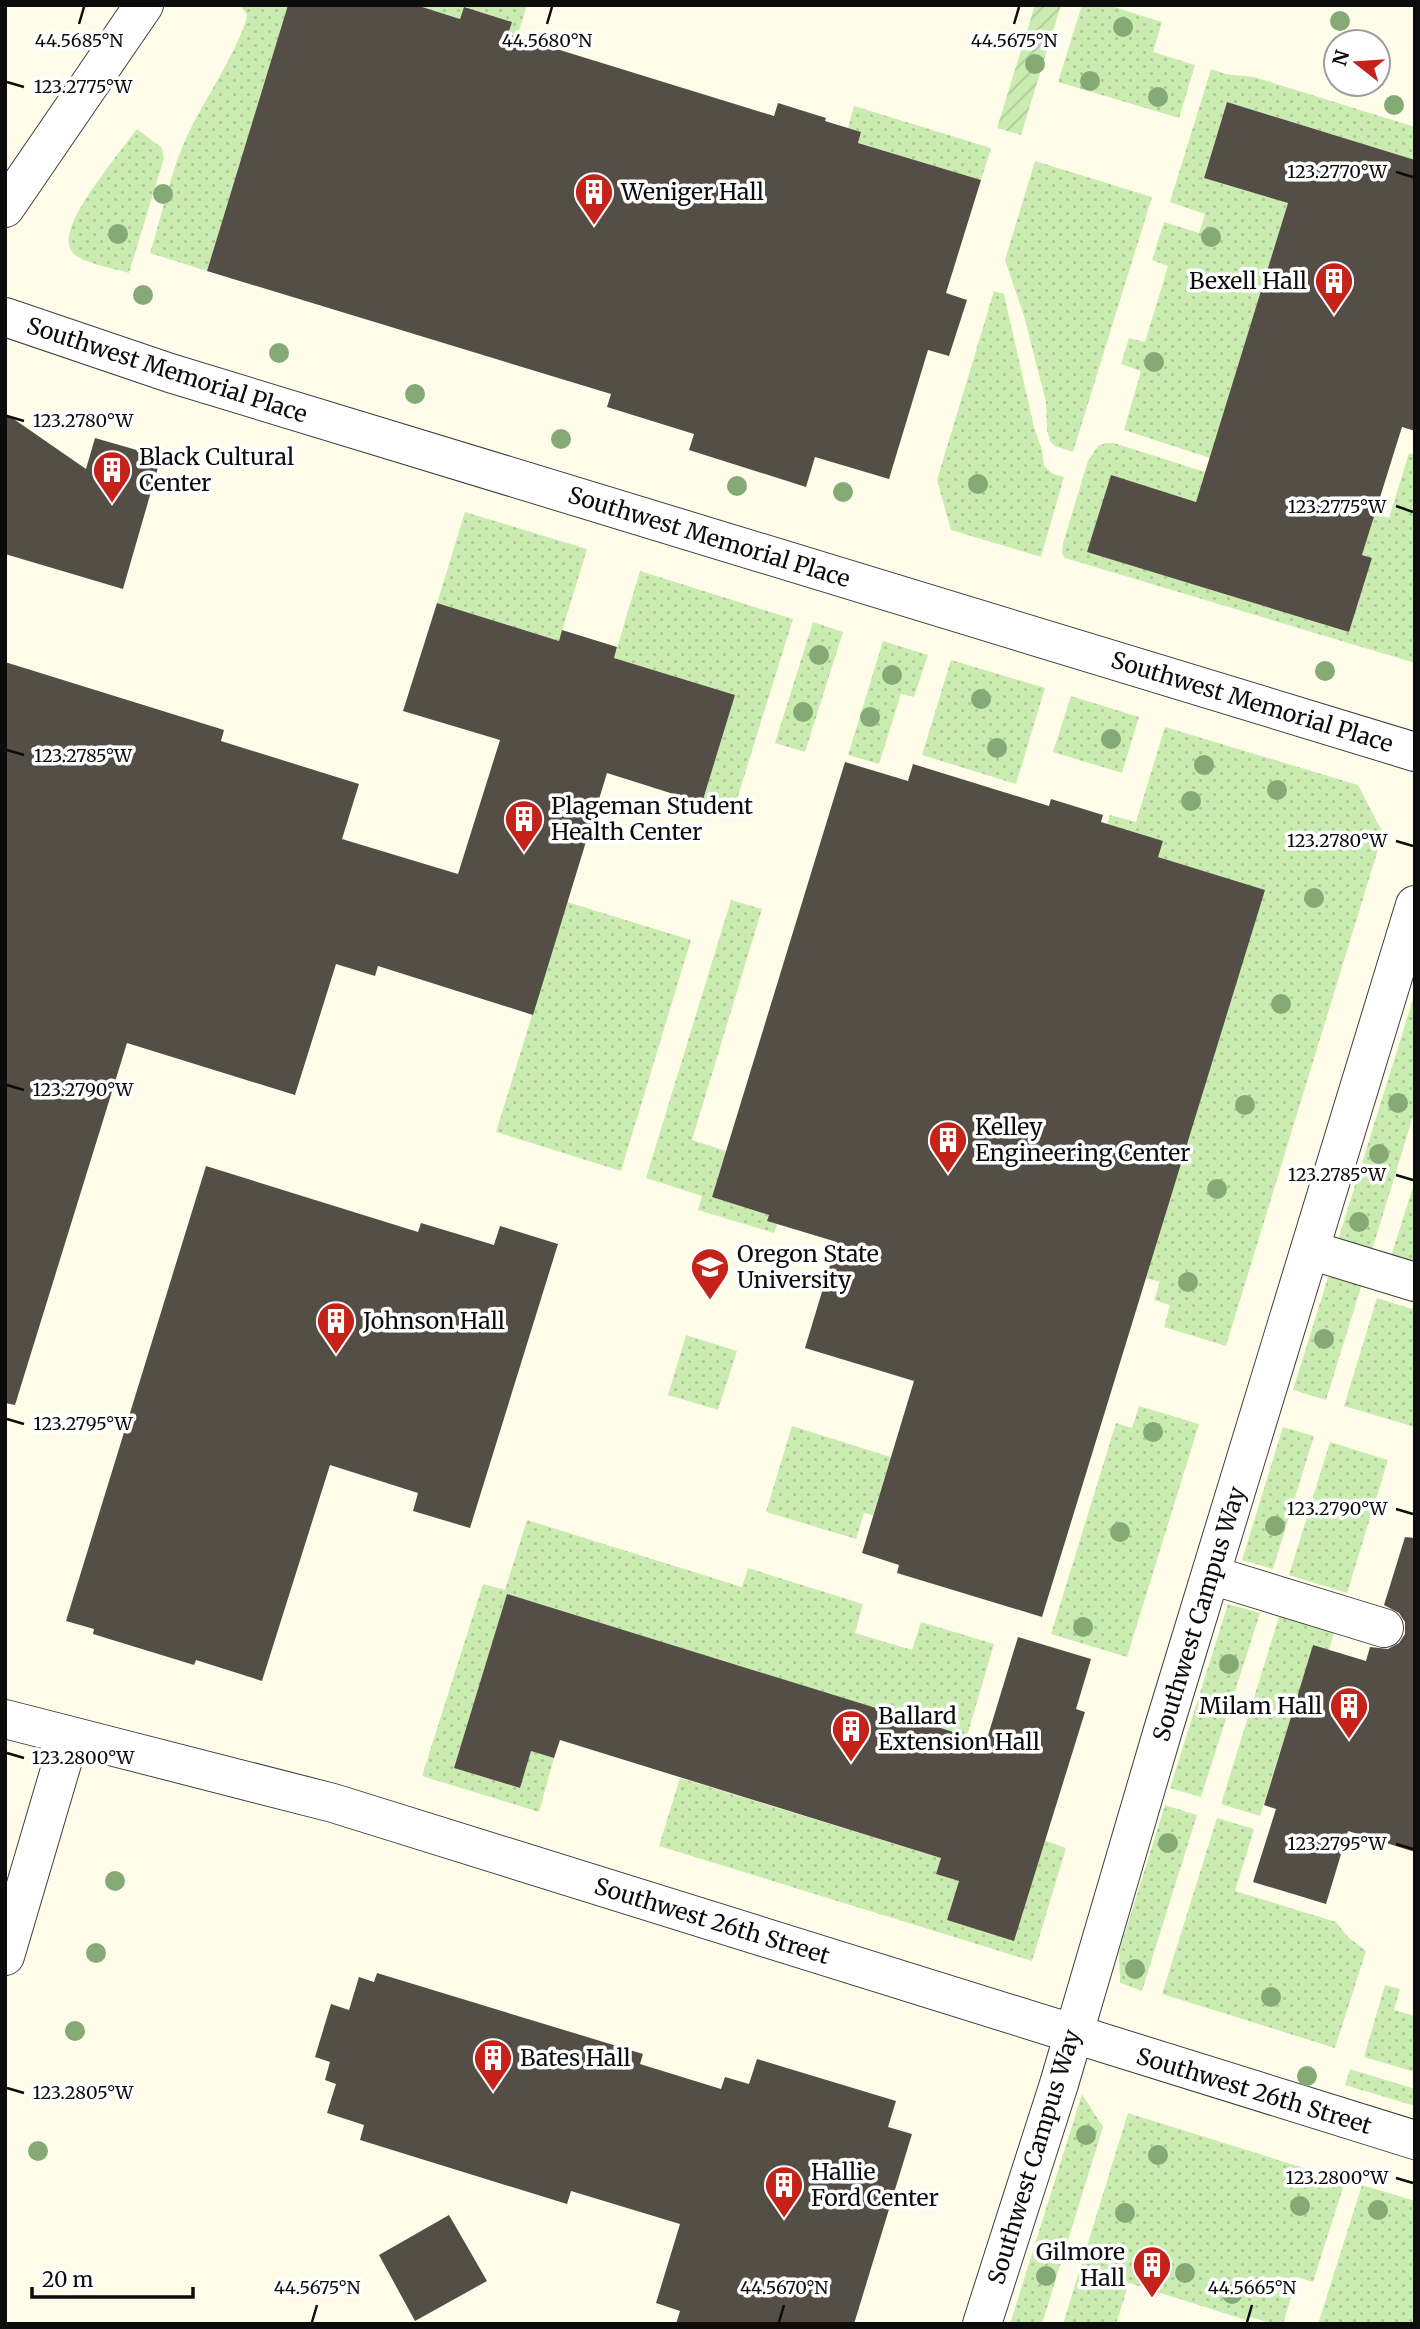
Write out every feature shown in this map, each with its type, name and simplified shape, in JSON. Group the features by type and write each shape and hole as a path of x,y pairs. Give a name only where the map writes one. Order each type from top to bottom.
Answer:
{"street":[{"path":"5,208 16,172 144,5"},
{"name":"Southwest Memorial Place","path":"5,317 195,381 1415,752"},
{"name":"Southwest Campus Way","path":"982,2324 1073,2034 1415,905"},
{"path":"1310,1250 1415,1282"},
{"path":"1211,1575 1384,1628"},
{"name":"Southwest 26th Street","path":"5,1719 333,1803 1415,2140"},
{"path":"5,1956 70,1736"}],"green space":[{"path":"240,5 288,5 207,271 150,253 183,145 246,21 247,15"},
{"path":"416,5 527,5 517,37 464,8 460,19"},
{"path":"1035,5 1061,5 1021,135 997,128"},
{"path":"1082,5 1108,5 1162,22 1153,52 1195,65 1179,118 1058,82"},
{"path":"1211,69 1225,74 1254,77 1415,127 1415,160 1227,102 1204,177 1288,203 1210,458 1124,430 1141,371 1121,364 1129,338 1145,342 1168,266 1152,260 1164,222 1199,233 1205,214 1170,202"},
{"path":"854,106 991,148 981,180 858,143 861,132 848,128"},
{"path":"137,129 162,148 164,158 129,273 77,257 71,250 69,238 75,217 82,205"},
{"path":"1035,161 1152,197 1073,452 1055,446 1050,441 1046,402 1024,316 1005,260"},
{"path":"994,291 1004,294 1044,466 1053,474 1064,477 1041,557 951,530 937,480"},
{"path":"1114,443 1205,472 1196,502 1111,476 1088,552 1349,632 1372,558 1362,555 1375,513 1389,518 1409,453 1415,455 1415,663 1065,558 1062,554 1063,543 1088,461 1098,446"},
{"path":"465,512 587,549 559,641 437,603"},
{"path":"640,571 793,619 733,812 702,803 735,695 614,658"},
{"path":"813,622 843,632 805,752 775,743"},
{"path":"883,641 928,655 914,697 901,694 879,764 848,755"},
{"path":"951,660 1045,688 1016,784 922,755"},
{"path":"1071,696 1139,717 1122,773 1053,752"},
{"path":"1165,727 1358,785 1383,833 1226,1346 1164,1327 1170,1305 1154,1300 1160,1282 1146,1278 1264,890 1158,857 1107,824 1110,815 1136,822"},
{"path":"731,900 762,909 692,1140 726,1151 712,1197 769,1215 767,1221 777,1224 774,1233 698,1210 702,1196 646,1178"},
{"path":"567,902 691,940 621,1171 496,1132"},
{"path":"1415,993 1415,1110 1372,1250 1338,1240"},
{"path":"1415,1181 1415,1263 1391,1256"},
{"path":"1330,1271 1363,1281 1326,1400 1293,1390"},
{"path":"1377,1298 1415,1310 1415,1427 1344,1406"},
{"path":"686,1335 737,1351 718,1410 668,1395"},
{"path":"1139,1406 1199,1424 1127,1657 1051,1634 1116,1423 1132,1428"},
{"path":"792,1426 891,1457 873,1515 864,1513 856,1539 766,1512"},
{"path":"1283,1427 1314,1436 1273,1569 1242,1560"},
{"path":"1330,1442 1388,1460 1347,1593 1289,1575"},
{"path":"527,1520 742,1587 748,1568 863,1604 855,1633 912,1650 921,1622 994,1644 967,1736 507,1595 454,1768 519,1788 531,1751 554,1758 539,1812 422,1776 483,1584 505,1590"},
{"path":"1228,1604 1260,1613 1201,1797 1170,1788"},
{"path":"1280,1614 1334,1632 1329,1650 1313,1646 1260,1816 1221,1804"},
{"path":"680,1778 941,1858 936,1874 959,1881 947,1920 1013,1940 1044,1840 1066,1848 1032,1961 659,1846"},
{"path":"1165,1805 1197,1815 1142,1991 1120,1983 1119,1952"},
{"path":"1217,1818 1254,1829 1235,1891 1336,1922 1348,1937 1366,1951 1335,2048 1162,1994"},
{"path":"1385,1985 1400,1989 1394,2010 1415,2016 1415,2072 1364,2057"},
{"path":"1350,2069 1415,2089 1415,2106 1345,2085"},
{"path":"1082,2094 1103,2127 1042,2324 1010,2324"},
{"path":"1128,2113 1345,2181 1313,2282 1297,2277 1283,2324 1247,2316 1246,2320 1129,2283 1116,2324 1063,2324"},
{"path":"1362,2185 1415,2201 1415,2324 1318,2324"}],"building":[{"name":"Weniger Hall","path":"288,5 416,5 460,19 464,7 512,22 508,34 774,116 778,103 861,132 858,143 981,180 946,293 967,300 949,356 928,350 889,479 815,457 806,487 689,450 694,434 607,407 611,394 207,271"},
{"name":"Bexell Hall","path":"1227,102 1415,160 1415,431 1402,427 1362,555 1372,558 1349,632 1087,552 1111,475 1196,502 1288,203 1204,178"},
{"name":"Black Cultural Center","path":"5,413 86,469 95,438 161,457 123,589 5,554"},
{"path":"437,603 559,641 562,630 617,647 614,658 735,695 702,803 607,773 533,1015 378,966 375,976 336,964 295,1095 127,1043 15,1405 5,1403 5,662 224,730 221,741 359,784 342,839 458,874 500,740 403,711"},
{"name":"Kelley Engineering Center","path":"845,762 908,781 913,764 1049,806 1051,799 1103,815 1101,822 1163,841 1158,857 1265,890 1042,1617 897,1573 899,1565 862,1553 914,1381 805,1348 837,1242 767,1221 769,1215 712,1197"},
{"name":"Johnson Hall","path":"206,1166 418,1232 421,1223 494,1245 500,1226 558,1244 470,1528 413,1511 418,1493 330,1465 262,1681 196,1660 194,1665 93,1634 94,1629 66,1621"},
{"name":"Milam Hall","path":"1405,1537 1415,1538 1415,1852 1348,1831 1326,1904 1253,1882 1276,1809 1264,1805 1313,1645 1366,1661 1370,1647 1388,1649 1399,1643 1405,1634 1405,1622 1399,1613 1384,1605"},
{"name":"Ballard Extension Hall","path":"507,1594 986,1742 1018,1637 1091,1659 1076,1709 1085,1712 1014,1941 947,1920 959,1881 936,1874 941,1858 560,1740 554,1758 531,1751 520,1788 454,1768"},
{"path":"377,1973 643,2054 640,2064 721,2089 725,2077 749,2084 757,2059 896,2101 888,2127 912,2134 854,2324 676,2324 680,2311 656,2303 680,2224 571,2191 567,2204 360,2140 364,2125 327,2113 336,2084 325,2080 330,2062 315,2057 331,2004 349,2010 359,1977 374,1982"},
{"path":"449,2215 487,2281 415,2321 379,2255"}],"place":[{"name":"Weniger Hall","path":"594,226"},
{"name":"Bexell Hall","path":"1334,315"},
{"name":"Black Cultural Center","path":"112,504"},
{"name":"Plageman Student Health Center","path":"524,853"},
{"name":"Kelley Engineering Center","path":"948,1174"},
{"name":"Oregon State University","path":"710,1301"},
{"name":"Johnson Hall","path":"336,1355"},
{"name":"Milam Hall","path":"1349,1740"},
{"name":"Ballard Extension Hall","path":"851,1763"},
{"name":"Bates Hall","path":"493,2092"},
{"name":"Hallie Ford Center","path":"784,2219"},
{"name":"Gilmore Hall","path":"1152,2299"}]}
